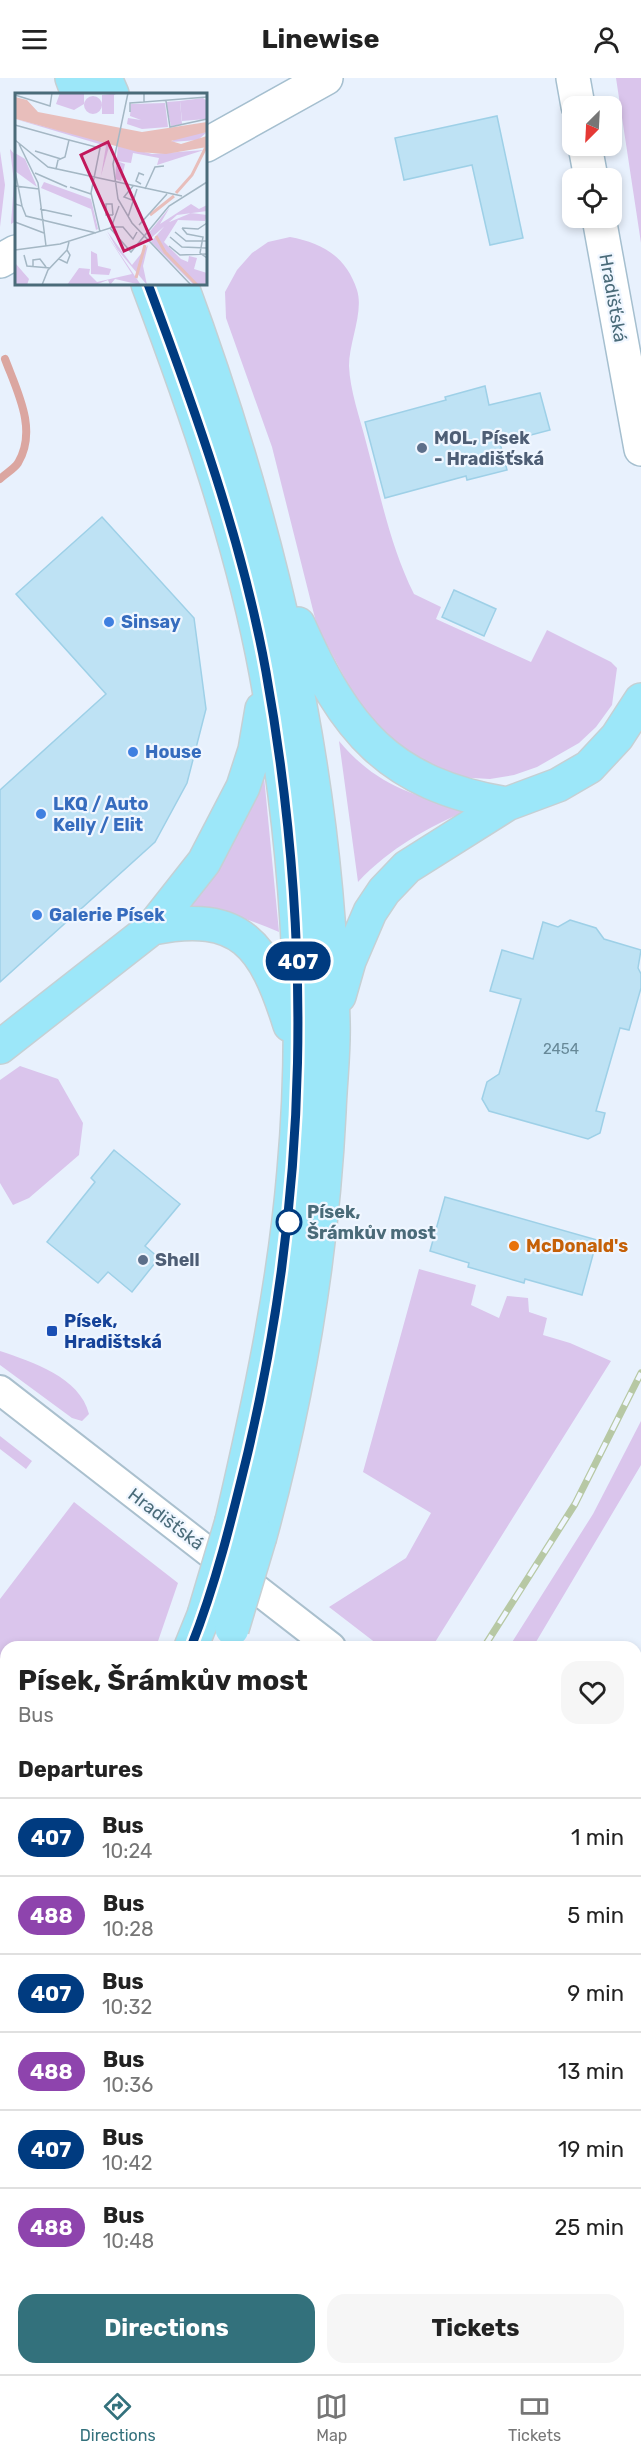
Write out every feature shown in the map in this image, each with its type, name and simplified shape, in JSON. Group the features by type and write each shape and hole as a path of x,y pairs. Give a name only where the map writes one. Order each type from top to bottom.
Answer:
{"highway":[{"path":"72,78 78,93"},
{"path":"105,78 112,93"},
{"path":"148,285 192,402 241,566 266,670 291,840 299,973 294,1168 276,1315 257,1413 232,1521 204,1615 193,1641"},
{"path":"181,285 207,355 269,555 294,672 321,839 333,1024 321,1226 292,1410 261,1536 229,1638"},
{"path":"269,555 318,668 343,710 360,731 379,750 420,776 463,794 507,804"},
{"path":"0,1047 152,928 204,862 243,787 255,750 266,670"},
{"path":"333,1024 349,961 370,912 384,891 406,867 507,804 558,785 589,767 617,737 641,700"},
{"path":"152,928 183,921 212,924 249,941 264,960 279,992 298,1066"}],"street":[{"path":"207,144 326,78"},
{"path":"573,78 576,96"},
{"name":"Hradišťská","path":"601,228 641,449"},
{"path":"0,261 15,253"},
{"name":"Hradišťská","path":"0,1390 323,1641"}],"shaded area":[{"path":"616,78 641,78 641,243 622,118 622,96 619,96"},
{"path":"10,149 15,155 15,222 11,224 14,182"},
{"path":"0,151 5,185 0,227"},
{"path":"290,237 312,243 331,253 346,268 357,290 359,308 349,366 351,385 392,538 414,594 441,607 436,619 531,662 547,630 611,662 617,668 612,705 596,727 579,743 537,767 514,775 490,779 456,777 424,768 377,727 350,688 317,626 272,447 226,318 225,292 237,270 252,253 268,242"},
{"path":"339,741 368,769 398,787 432,800 470,809 410,840 383,858 358,882"},
{"path":"263,766 279,932 232,915 183,905"},
{"path":"20,1066 58,1079 83,1123 79,1155 29,1198 13,1205 0,1183 0,1080"},
{"path":"419,1269 476,1285 471,1305 499,1318 507,1296 528,1298 529,1312 547,1318 543,1335 570,1343 611,1361 436,1641 373,1641 329,1607 406,1558 431,1513 363,1472"},
{"path":"0,1351 40,1366 65,1381 84,1401 89,1414 82,1421 72,1418 0,1365"},
{"path":"641,1421 641,1465 537,1641 513,1641 593,1514"},
{"path":"0,1436 32,1461 26,1469 0,1449"},
{"path":"74,1502 178,1583 158,1641 0,1641 0,1599"}],"building":[{"path":"497,116 523,238 490,245 472,165 404,180 395,138"},
{"path":"485,386 489,405 540,393 550,430 500,443 507,470 467,480 466,476 385,498 365,422 446,400 445,397"},
{"path":"102,517 194,618 206,709 187,783 155,842 0,982 0,790 106,694 16,594"},
{"path":"454,590 496,609 484,636 442,617"},
{"path":"570,920 596,928 604,939 641,950 638,968 641,974 641,988 629,1030 620,1028 596,1111 605,1113 600,1133 588,1139 489,1111 482,1099 487,1082 499,1074 521,999 490,991 502,950 533,959 543,922 558,927"},
{"path":"114,1150 180,1204 145,1246 159,1258 132,1292 108,1272 98,1283 47,1242 95,1182 91,1178"},
{"name":"McDonald's","path":"445,1197 597,1240 582,1295 525,1279 524,1283 468,1267 469,1263 430,1251"}],"waterway":[{"path":"0,479 18,463 24,450 26,437 24,411 5,359"}],"railway":[{"path":"488,1641 575,1504 641,1373"}],"bus line":[{"name":"407","path":"148,285 192,402 241,566 266,670 291,840 299,973 294,1168 276,1315 257,1413 232,1521 204,1615 193,1641"}],"place":[{"name":"MOL, Písek - Hradišťská","path":"422,448"},
{"name":"Sinsay","path":"109,622"},
{"name":"House","path":"133,752"},
{"name":"LKQ / Auto Kelly / Elit","path":"41,814"},
{"name":"Galerie Písek","path":"37,915"},
{"name":"Písek, Šrámkův most","path":"289,1222"},
{"name":"McDonald's","path":"514,1246"},
{"name":"Shell","path":"143,1260"},
{"name":"Písek, Hradištská","path":"52,1331"}]}
